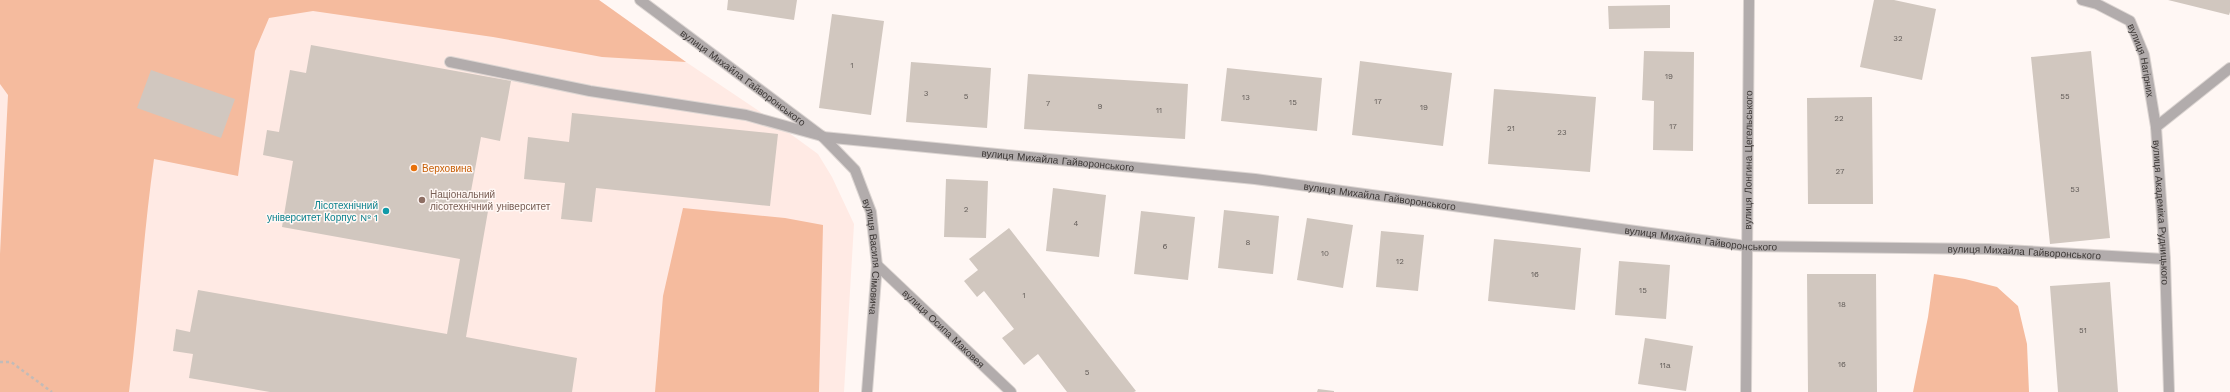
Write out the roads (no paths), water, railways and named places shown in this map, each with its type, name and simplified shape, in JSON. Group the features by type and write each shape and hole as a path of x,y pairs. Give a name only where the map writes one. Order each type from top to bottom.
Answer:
{"street":[{"name":"вулиця Михайла Гайворонського","path":"640,0 822,137 1255,179 1746,246 1988,249 2165,259"},
{"name":"вулиця Лонгина Цегельського","path":"1746,392 1749,0"},
{"name":"вулиця Нагірних","path":"2082,0 2097,4 2130,21 2144,55 2156,127"},
{"path":"450,62 590,91 746,115 822,137"},
{"name":"вулиця Академіка Рудницького","path":"2169,392 2165,259 2156,127 2230,68"},
{"name":"вулиця Василя Сімовича","path":"822,137 855,170 871,212 877,265 867,392"},
{"name":"вулиця Осипа Маковея","path":"877,265 1010,392"}],"place":[{"name":"Верховина","path":"414,168"},
{"name":"Національний лісотехнічний університет","path":"422,200"},
{"name":"Лісотехнічний університет Корпус № 1","path":"386,211"}]}
